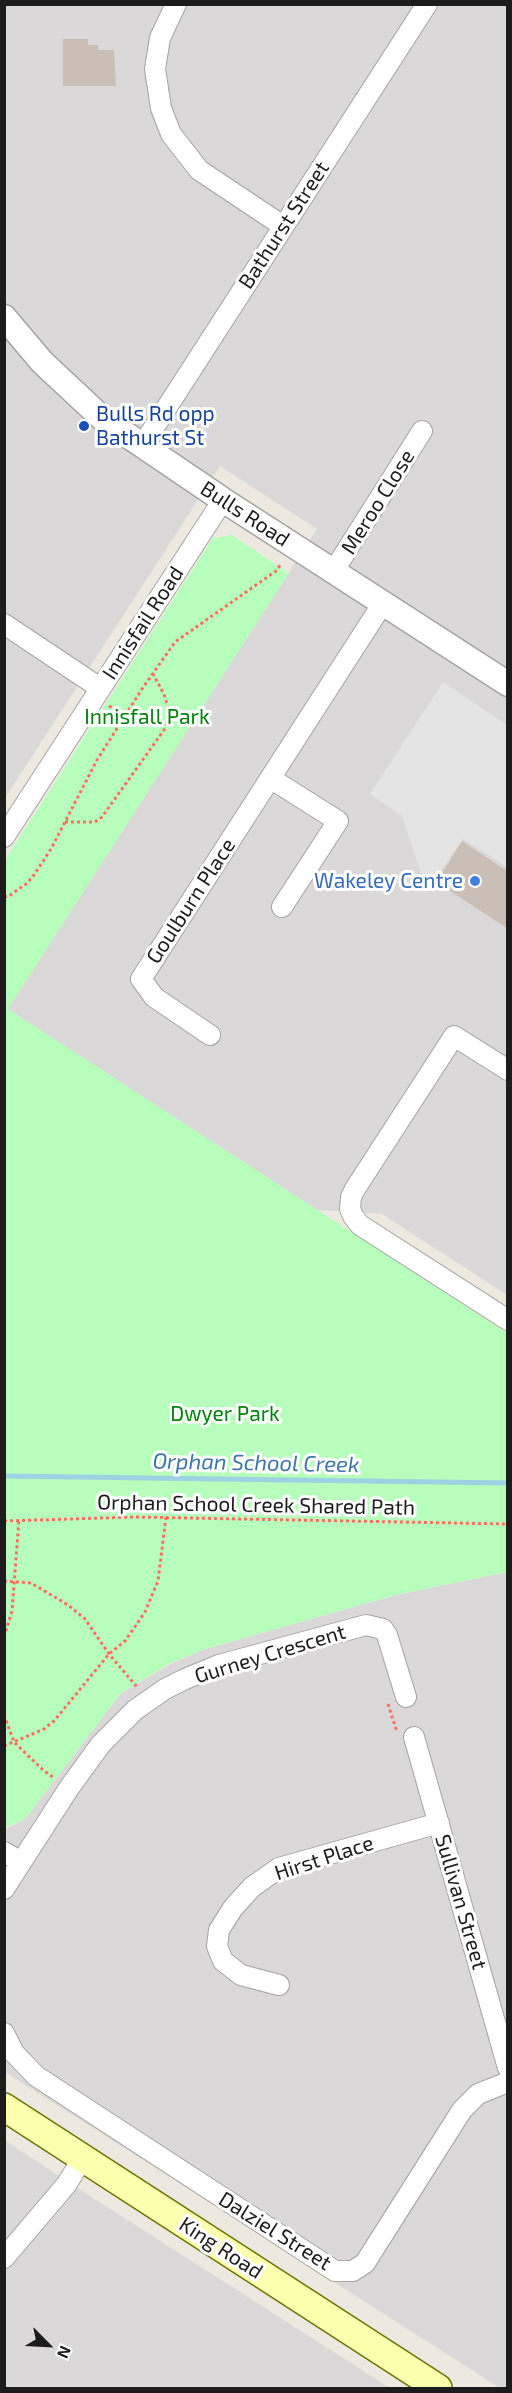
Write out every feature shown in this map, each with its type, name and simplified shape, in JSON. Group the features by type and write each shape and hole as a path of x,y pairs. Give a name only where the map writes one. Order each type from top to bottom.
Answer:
{"main road":[{"name":"King Road","path":"4,2107 438,2388"}],"street":[{"path":"176,4 160,38 155,69 161,108 171,134 189,160 205,175 283,226"},
{"name":"Bathurst Street","path":"142,446 427,4"},
{"name":"Bulls Road","path":"4,317 42,362 102,418 223,500 507,684"},
{"name":"Meroo Close","path":"333,572 422,431"},
{"name":"Innisfail Road","path":"4,837 223,500"},
{"name":"Goulburn Place","path":"210,1035 154,997 141,979 383,603"},
{"path":"4,624 100,688"},
{"path":"270,778 338,821 282,908"},
{"path":"507,1070 454,1036 355,1189 351,1197 350,1209 360,1225 507,1320"},
{"name":"Gurney Crescent","path":"4,1889 69,1788 101,1744 135,1710 185,1679 213,1668 366,1625 383,1629 387,1635 406,1697"},
{"name":"Sullivan Street","path":"414,1737 507,2068"},
{"name":"Hirst Place","path":"279,1985 242,1975 223,1961 217,1946 219,1930 233,1908 252,1887 279,1868 439,1823"},
{"path":"4,1852 21,1862"},
{"name":"Dalziel Street","path":"4,2033 14,2053 36,2076 335,2271 353,2271 365,2263 462,2110 478,2094 507,2082"},
{"path":"4,2258 66,2185 83,2158"}],"path":[{"path":"4,897 26,884 34,875 51,849 97,760 175,642 276,571 282,564"},
{"path":"65,822 95,822 102,817 164,730 170,714 164,694 153,674"},
{"path":"4,1746 44,1730 60,1715 109,1654 126,1641 145,1612 158,1581 166,1517"},
{"name":"Orphan School Creek Shared Path","path":"4,1521 166,1517 507,1524"},
{"path":"4,1637 12,1611 19,1520"},
{"path":"4,1581 31,1583 68,1605 85,1619 109,1654 148,1700"},
{"path":"4,1716 14,1742 43,1770 69,1788"}],"shaded area":[{"path":"5,5 507,5 507,1295 382,1214 317,1210 7,1009 317,529 220,466 5,798"},
{"path":"443,682 507,725 507,867 463,839 438,874 423,879 402,816 370,794"},
{"path":"507,1572 507,2388 500,2388 5,2072 4,1830 25,1819 121,1693 167,1666 202,1650 396,1595"},
{"path":"4,2140 90,2196 390,2388 5,2388"}],"green space":[{"name":"Dwyer Park","path":"232,535 289,573 8,1009 507,1333 507,1572 396,1595 202,1650 167,1665 121,1693 25,1819 6,1827 4,1826 5,860 213,538"}],"building":[{"path":"63,39 88,39 88,45 98,45 98,50 114,50 116,86 63,86"},
{"name":"Wakeley Centre","path":"462,841 507,871 507,928 444,887 441,875"}],"waterway":[{"name":"Orphan School Creek","path":"4,1476 508,1483"}],"place":[{"name":"Bulls Rd opp Bathurst St","path":"84,426"},
{"name":"Wakeley Centre","path":"475,881"}],"park label":[{"name":"Innisfall Park","path":"147,717"}]}
